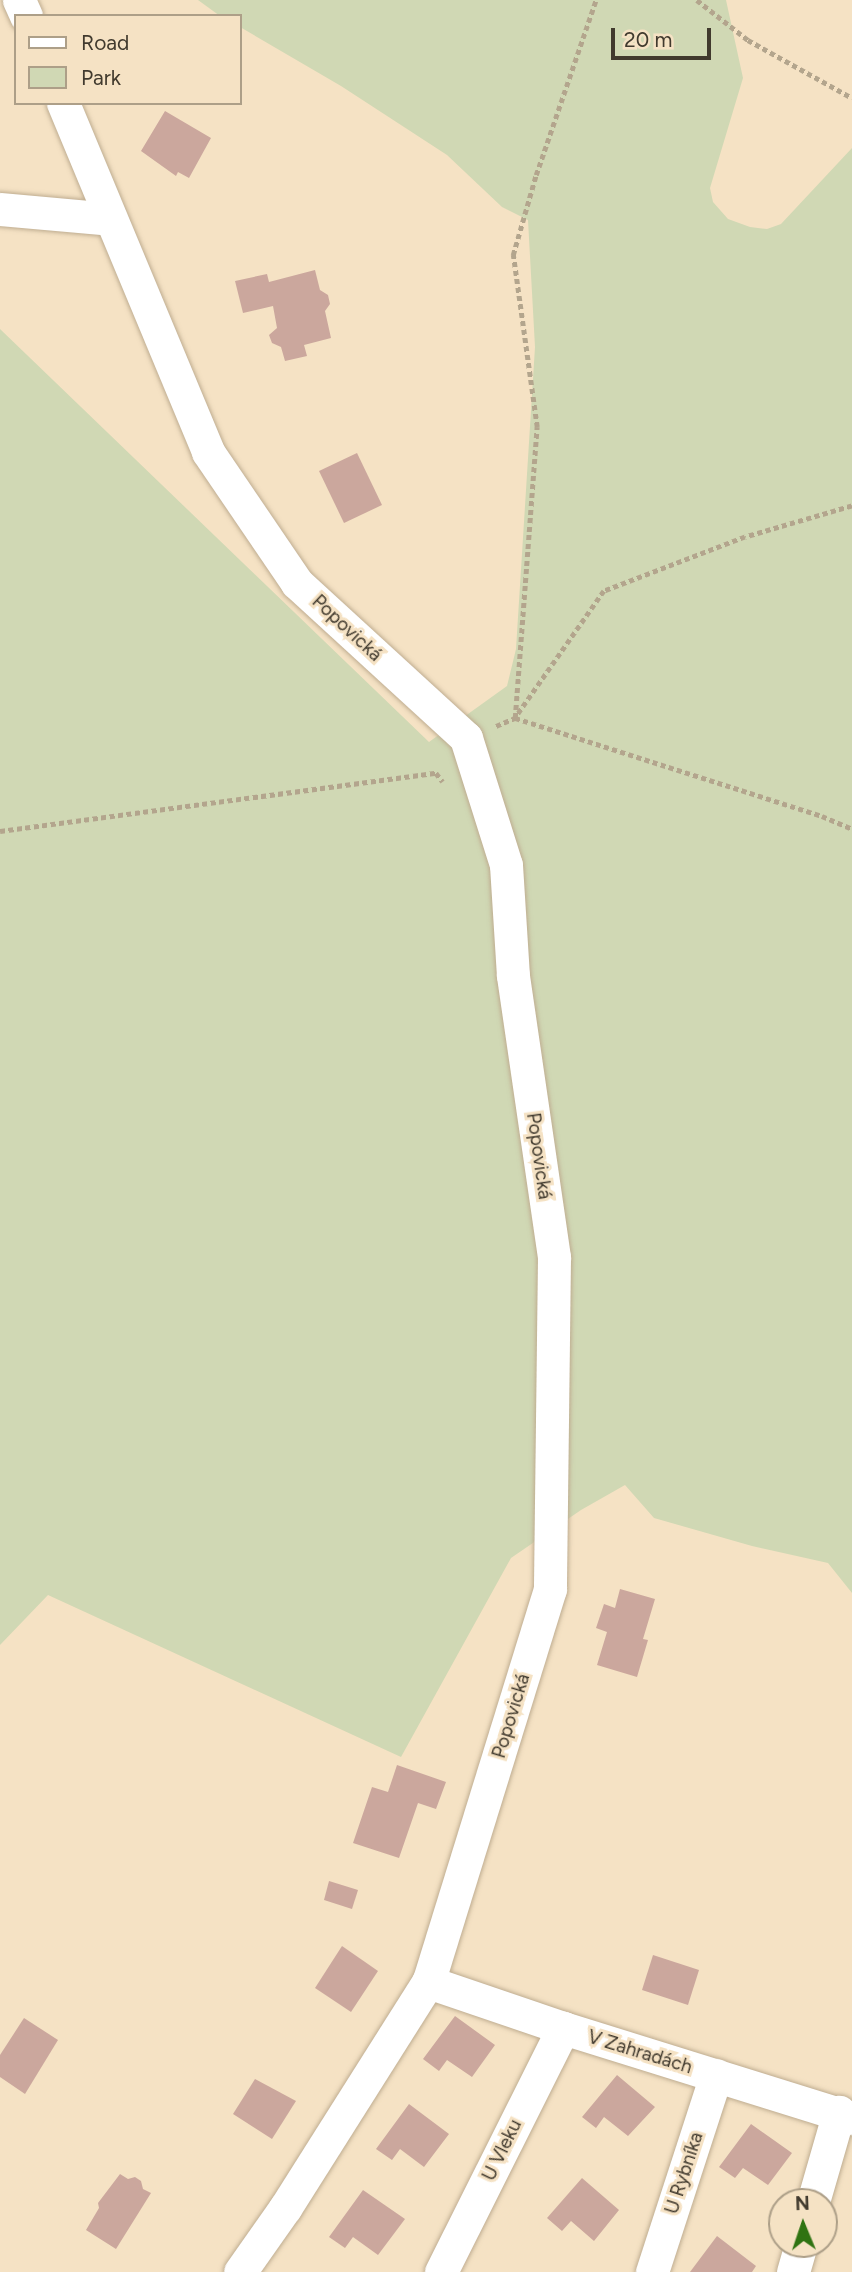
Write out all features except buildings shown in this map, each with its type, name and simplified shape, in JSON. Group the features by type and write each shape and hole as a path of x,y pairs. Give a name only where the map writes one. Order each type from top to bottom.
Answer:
{"street":[{"name":"Popovická","path":"64,105 208,452 297,583 466,738 506,865 513,976 554,1257 550,1589 428,1982 285,2208 240,2272"},
{"path":"0,209 111,219"},
{"name":"V Zahradách","path":"428,1982 563,2028 846,2115"},
{"name":"U Vleku","path":"441,2272 563,2028"},
{"name":"U Rybníka","path":"652,2272 716,2075"},
{"path":"818,2188 846,2115"}],"path":[{"path":"515,718 537,427 513,255 536,175 596,0"},
{"path":"698,0 748,40 852,98"},
{"path":"466,738 515,718 604,591 745,537 852,506"},
{"path":"515,718 808,812 852,829"},
{"path":"0,831 436,774"}],"green space":[{"path":"198,0 726,0 743,78 710,188 713,202 728,219 750,227 767,229 781,224 852,148 852,1593 828,1563 752,1546 654,1518 625,1485 581,1510 511,1558 401,1757 48,1595 0,1645 0,329 429,742 507,686 516,649 535,347 528,220 502,207 447,155 341,86 242,28 242,14 217,14"}]}
